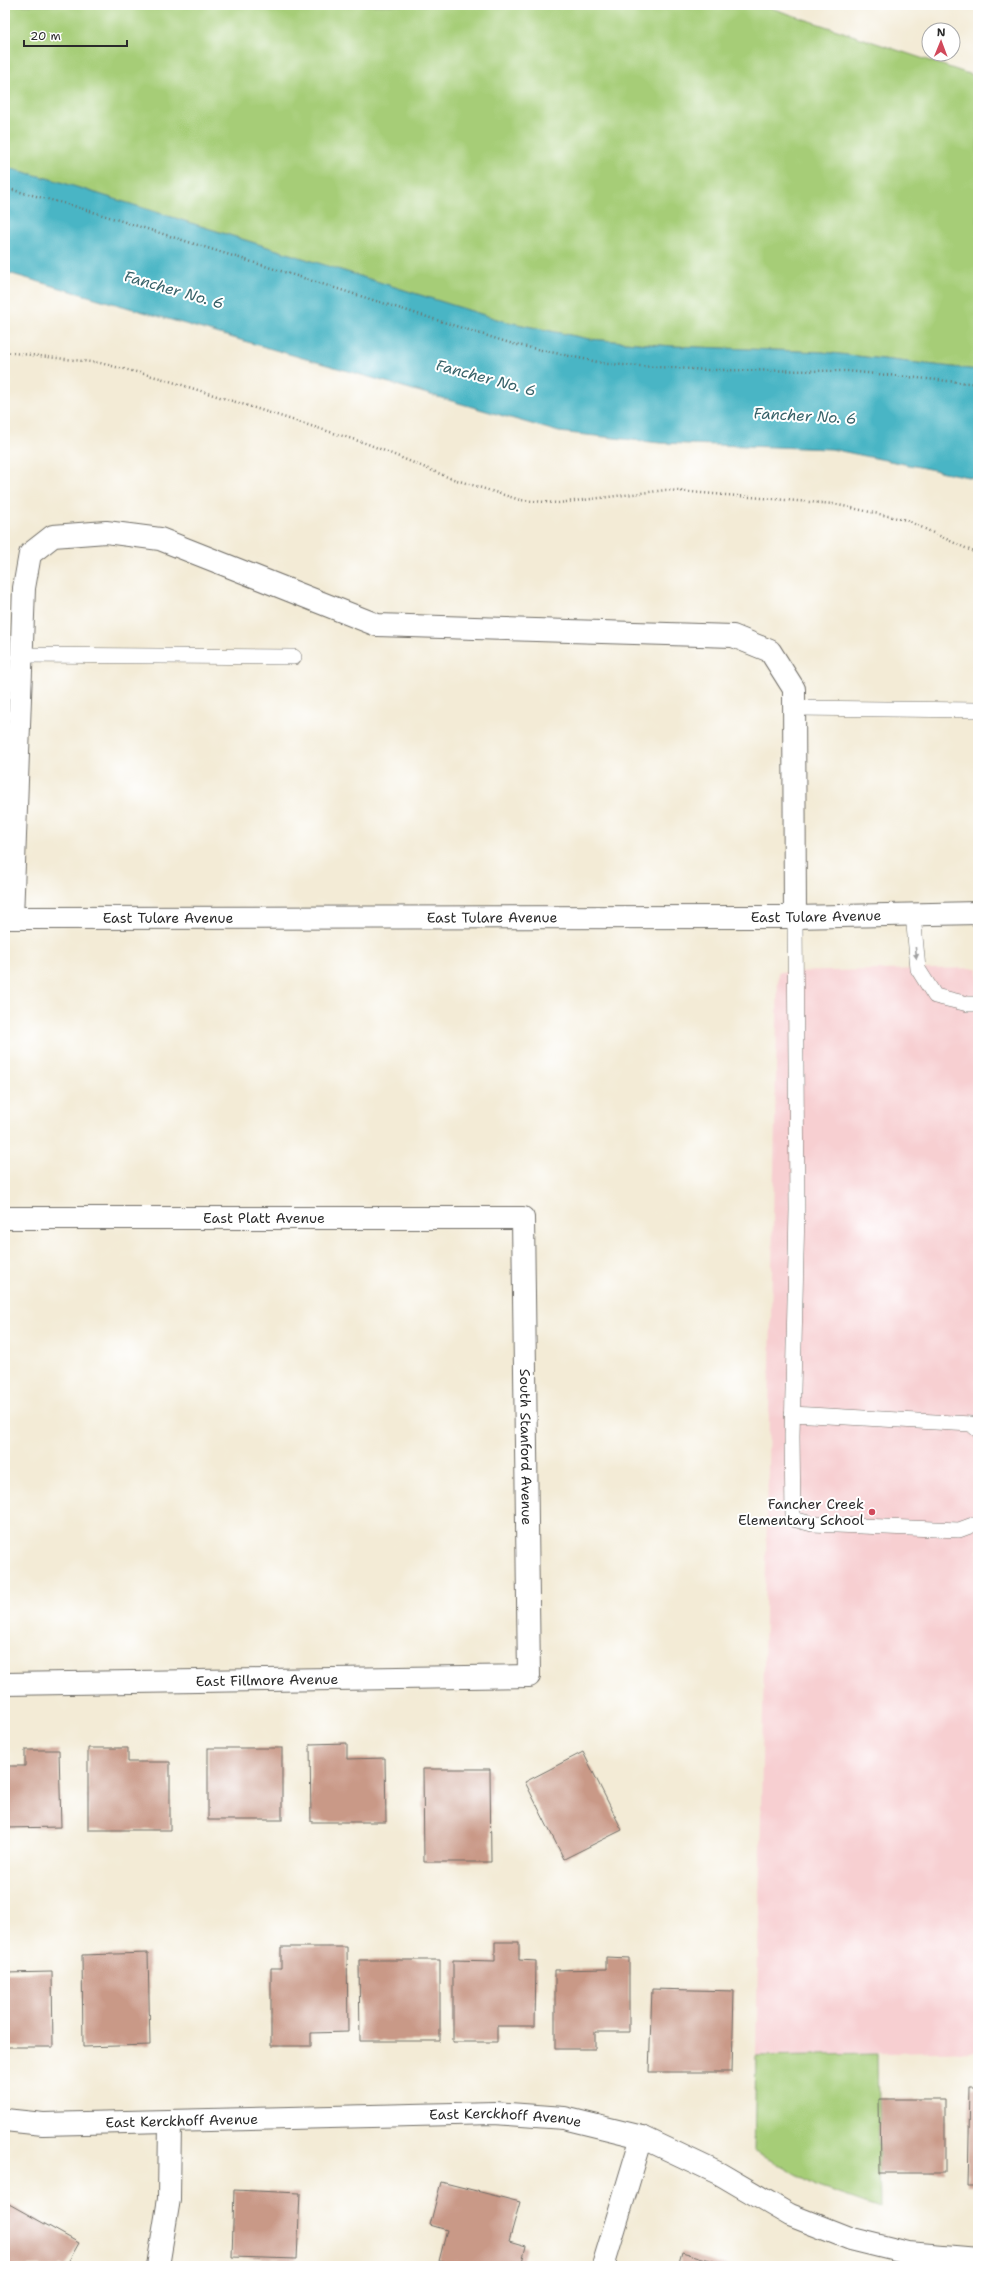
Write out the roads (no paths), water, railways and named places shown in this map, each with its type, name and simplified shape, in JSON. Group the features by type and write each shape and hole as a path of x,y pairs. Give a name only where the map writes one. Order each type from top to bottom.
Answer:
{"street":[{"path":"8,918 24,588 30,554 53,536 106,532 160,539 377,626 732,636 770,651 794,689 795,917"},
{"name":"East Tulare Avenue","path":"8,918 795,917 978,914"},
{"name":"East Platt Avenue","path":"5,1218 523,1218"},
{"name":"South Stanford Avenue","path":"523,1218 530,1676"},
{"name":"East Fillmore Avenue","path":"5,1684 530,1676"},
{"name":"East Kerckhoff Avenue","path":"5,2120 43,2124 494,2113 564,2118 642,2137 720,2174 790,2216 851,2239 908,2253 978,2259"},
{"path":"158,2266 170,2199 170,2121"},
{"path":"603,2266 642,2137"}],"lane":[{"path":"21,655 294,657"},
{"path":"794,708 978,710"},
{"path":"912,914 918,969 934,996 968,1004 978,1004"},
{"path":"795,917 797,1210 792,1414 791,1508 793,1519 812,1524 959,1530 978,1523"},
{"path":"792,1414 971,1424 978,1430"}],"water":[{"name":"Fancher No. 6","path":"5,167 54,180 503,321 589,339 672,346 822,352 978,370 978,479 831,449 660,443 559,432 5,272"}],"place":[{"name":"Fancher Creek Elementary School","path":"872,1512"}]}
